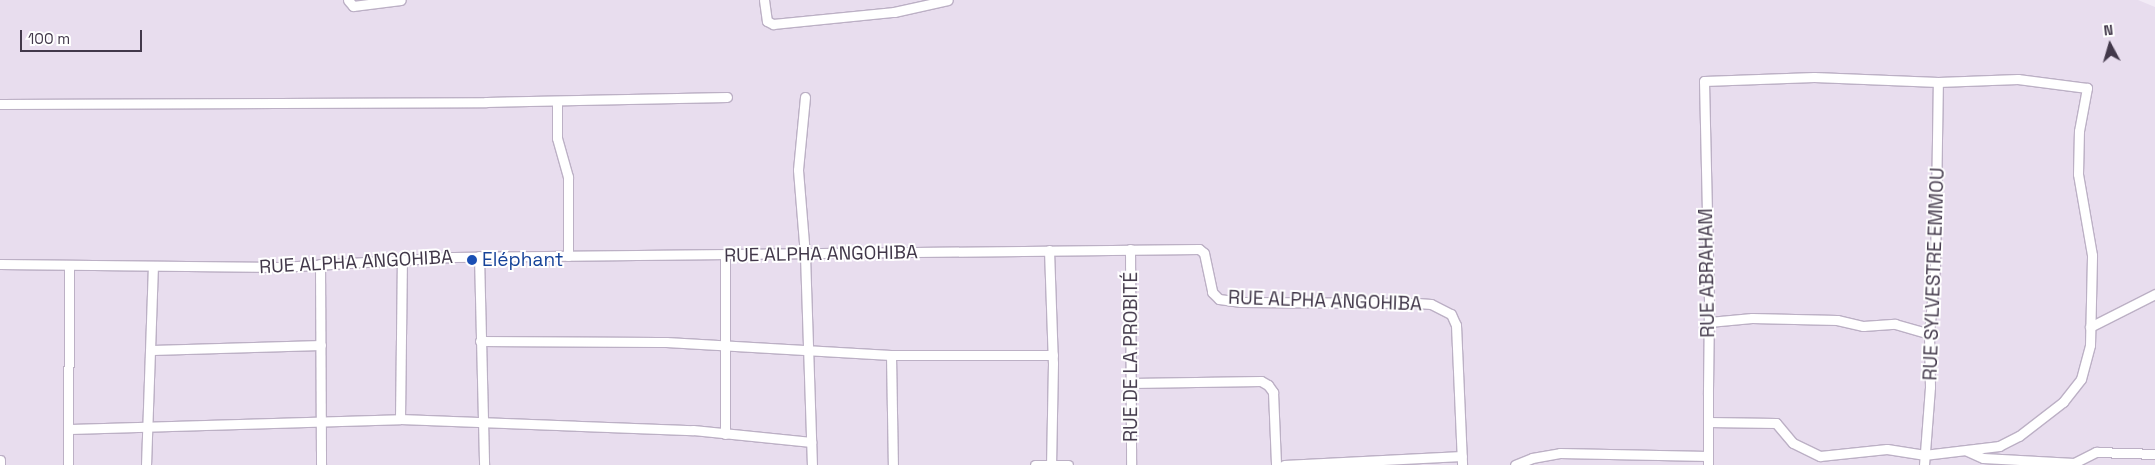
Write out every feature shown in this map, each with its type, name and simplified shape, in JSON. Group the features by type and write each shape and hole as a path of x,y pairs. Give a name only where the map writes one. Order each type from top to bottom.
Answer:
{"street":[{"path":"348,0 353,6 402,0"},
{"path":"764,0 766,20 773,24 894,12 948,0"},
{"name":"RUE ABRAHAM","path":"1708,461 1709,322 1704,81 1814,77 1938,82"},
{"path":"1708,422 1776,423 1793,443 1820,456 1887,449 1924,455 1967,451 1999,446 2019,436 2063,402 2080,379 2088,356 2092,255 2078,174 2079,131 2087,88 2018,79 1938,82"},
{"name":"RUE SYLVESTRE EMMOU","path":"1924,465 1930,387 1929,334 1935,267 1938,82"},
{"path":"805,96 798,170 805,255 812,465"},
{"path":"0,104 557,101 727,97"},
{"path":"557,101 557,138 568,177 568,256"},
{"name":"RUE DE LA PROBITÉ","path":"1130,249 1131,465"},
{"name":"RUE ALPHA ANGOHIBA","path":"0,264 153,268 280,267 479,256 725,256 1199,249 1204,253 1212,292 1219,299 1417,303 1442,308 1451,314 1456,325 1462,461"},
{"path":"1049,250 1053,355 1051,465"},
{"path":"479,256 481,424 484,465"},
{"path":"725,256 725,434"},
{"path":"400,419 402,259"},
{"path":"320,264 321,465"},
{"path":"68,465 70,429 69,266"},
{"path":"146,465 152,350 153,268"},
{"path":"2090,327 2155,294"},
{"path":"1709,322 1752,318 1837,320 1863,326 1896,324 1929,334"},
{"path":"480,341 724,345 809,348 891,355 1053,355"},
{"path":"152,350 321,345"},
{"path":"891,355 893,465"},
{"path":"1131,383 1261,381 1268,385 1273,392 1276,465"},
{"path":"70,429 400,419 481,424 693,430 811,442"},
{"path":"1967,451 1983,458 2074,463 2096,452 2155,454"},
{"path":"1515,465 1532,458 1560,453 1708,461"},
{"path":"0,460 0,465"},
{"path":"1284,465 1462,461"},
{"path":"1035,465 1068,465"}],"shaded area":[{"path":"0,0 2138,0 2155,7 2155,465 0,465"}],"place":[{"name":"Eléphant","path":"472,260"}]}
